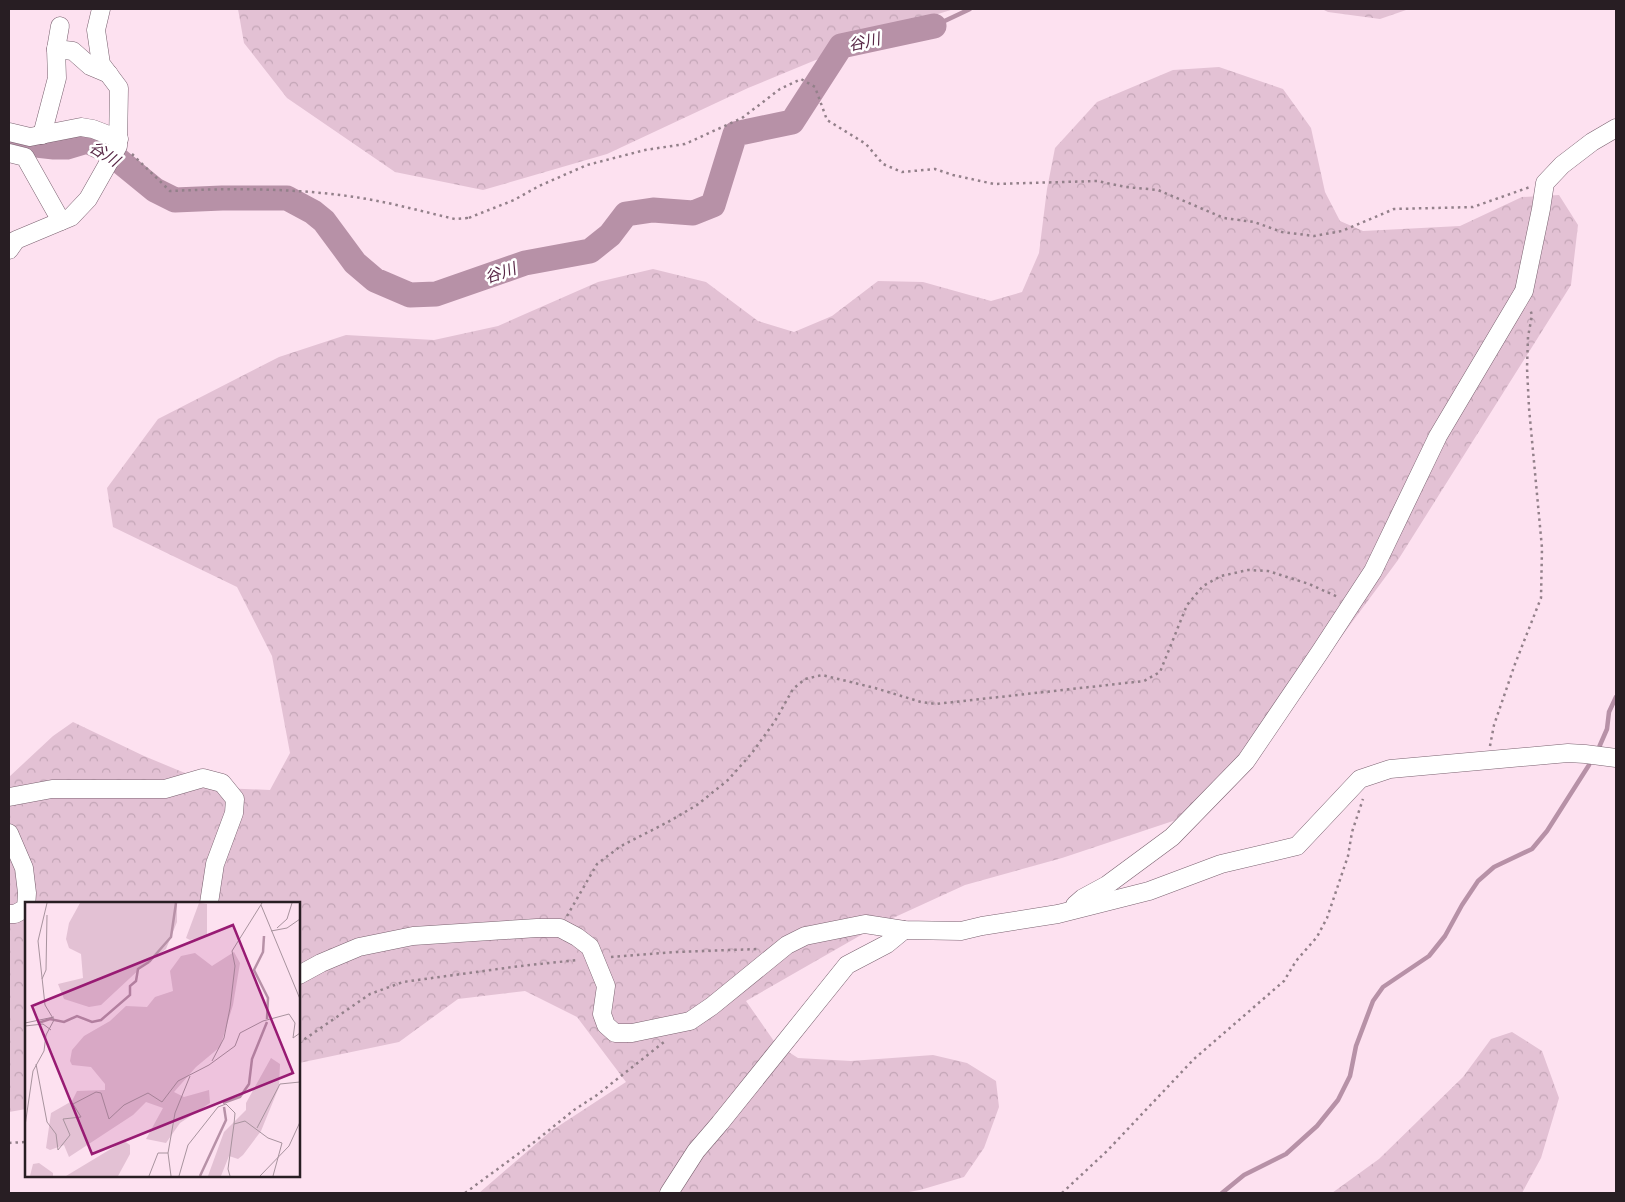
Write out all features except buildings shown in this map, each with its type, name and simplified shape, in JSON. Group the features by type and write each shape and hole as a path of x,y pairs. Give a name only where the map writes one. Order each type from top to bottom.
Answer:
{"street":[{"path":"9,250 16,240 71,217 88,200 117,147 119,88 102,64 96,30 101,9"},
{"path":"42,135 57,78 56,49 60,26"},
{"path":"56,49 74,51 90,66 109,74"},
{"path":"9,132 30,138 81,127 93,130 117,147"},
{"path":"1064,913 1083,898 1107,885 1172,837 1246,761 1373,571 1438,436 1524,291 1541,209 1544,183 1569,159 1592,142 1616,128"},
{"path":"9,153 25,156 62,221"},
{"path":"300,974 321,963 359,947 412,936 560,928 590,946 606,986 602,1014 606,1025 615,1033 632,1033 690,1021 712,1006 787,945 805,936 866,924 904,930 961,931 1064,913 1149,891 1221,864 1297,846 1360,779 1371,774 1390,769 1568,753 1616,758"},
{"path":"9,796 52,789 165,789 203,778 222,783 235,799 234,813 214,864 210,902"},
{"path":"9,832 24,868 26,902"},
{"path":"9,914 15,914 25,909"},
{"path":"669,1193 696,1151 847,965 887,944 904,930"}],"path":[{"path":"117,147 140,161 170,191 228,188 362,198 455,219 466,219 514,200 539,186 588,165 645,150 685,144 742,118 780,89 801,79 815,88 827,120 866,144 883,164 902,172 935,170 994,184 1097,181 1126,187 1158,190 1224,218 1254,222 1282,232 1314,236 1342,231 1394,209 1472,207 1544,183"},
{"path":"1486,761 1494,725 1541,598 1542,548 1527,368 1528,337 1532,316 1524,291"},
{"path":"560,928 573,902 597,864 621,846 697,805 728,780 752,753 793,689 805,679 822,675 921,702 936,704 1144,681 1160,672 1187,605 1203,586 1221,576 1248,570 1268,571 1310,584 1351,604"},
{"path":"1062,1193 1107,1151 1194,1058 1284,981 1296,961 1317,937 1327,918 1339,886 1348,856 1352,832 1371,774"},
{"path":"300,1042 370,994 404,982 594,958 676,952 747,950 787,945"},
{"path":"465,1193 533,1144 574,1110 597,1095 669,1038"},
{"path":"9,1143 25,1142"}],"green space":[{"path":"238,9 954,9 893,28 748,88 607,154 483,190 395,172 287,98 244,43"},
{"path":"1322,9 1409,9 1380,19 1328,12"},
{"path":"1219,67 1283,89 1311,128 1325,192 1340,221 1363,231 1460,226 1522,197 1559,195 1578,225 1571,285 1398,560 1296,698 1188,816 1062,858 965,885 882,923 746,1001 776,1044 798,1058 851,1061 933,1055 967,1063 996,1081 999,1107 984,1148 964,1177 903,1193 479,1193 551,1131 626,1082 577,1017 525,991 458,999 399,1042 300,1063 300,902 25,902 25,1109 9,1112 9,777 53,736 73,722 144,756 221,788 270,790 290,753 272,656 237,587 113,527 107,488 158,419 279,357 346,335 434,340 498,326 598,282 653,269 706,282 758,321 794,332 832,316 878,281 923,282 991,301 1022,292 1039,253 1047,189 1055,148 1097,102 1173,70"},
{"path":"1512,1032 1542,1051 1559,1098 1541,1158 1522,1193 1332,1193 1379,1159 1463,1077 1491,1039"}],"waterway":[{"path":"934,26 970,9"},
{"name":"谷川","path":"9,142 67,147 87,141 106,150 155,190 175,200 287,198 313,212 324,221 355,263 375,280 410,295 436,294 525,263 590,251 610,235 626,214 653,210 693,213 713,205 735,134 792,122 841,46 934,26"},
{"path":"1597,752 1607,729 1609,712 1616,697"},
{"path":"1222,1193 1244,1175 1286,1154 1317,1126 1338,1100 1350,1076 1356,1046 1373,1001 1383,987 1429,956 1445,936 1478,881 1494,867 1532,849 1547,831 1589,765"}]}
